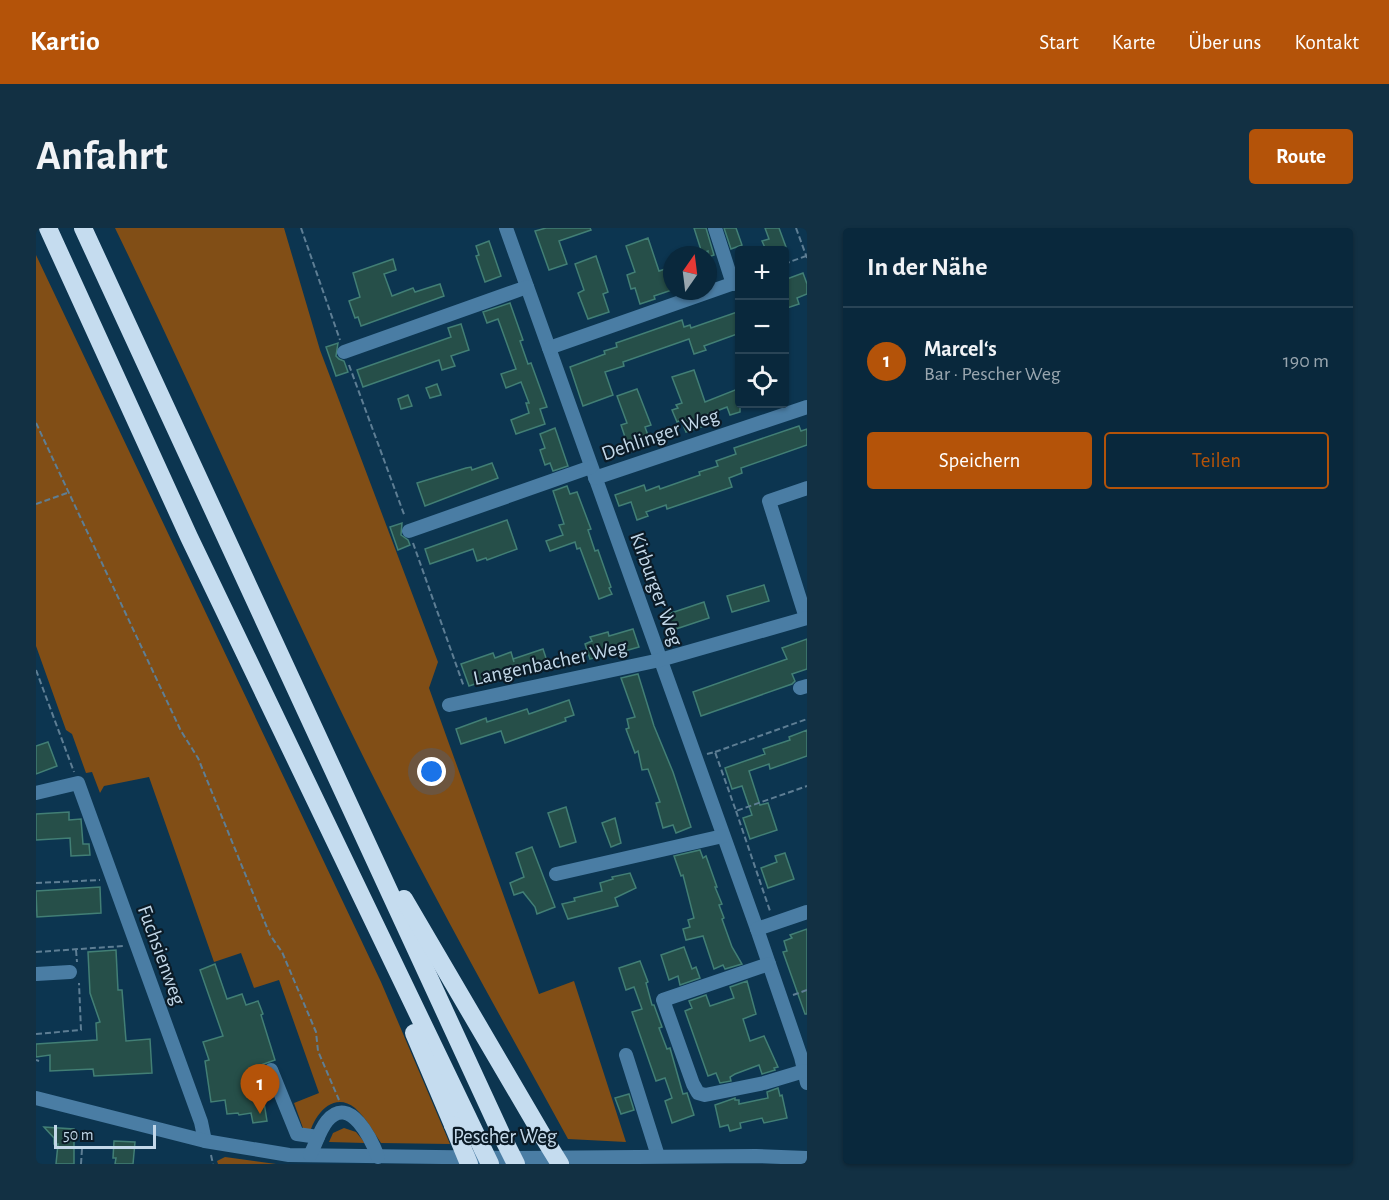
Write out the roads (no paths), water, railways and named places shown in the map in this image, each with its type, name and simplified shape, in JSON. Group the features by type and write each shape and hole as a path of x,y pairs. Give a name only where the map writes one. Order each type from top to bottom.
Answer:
{"highway":[{"path":"48,228 189,537 490,1164"},
{"path":"83,228 516,1164"},
{"path":"361,827 560,1164"},
{"path":"405,990 414,1033 469,1164"}],"street":[{"name":"Kirburger Weg","path":"506,228 757,929 769,964 805,1077 705,1095 698,1093 663,1000 769,964"},
{"path":"715,228 735,279"},
{"path":"549,348 735,282"},
{"path":"344,352 527,287"},
{"name":"Dehlinger Weg","path":"409,531 593,473 779,409 807,407"},
{"path":"807,488 769,501 807,618"},
{"name":"Langenbacher Weg","path":"448,705 660,660 807,618"},
{"name":"Fuchsienweg","path":"36,793 78,783 201,1122 205,1141"},
{"path":"556,874 723,836"},
{"path":"757,929 807,912"},
{"path":"36,975 75,975"},
{"path":"626,1055 658,1156"},
{"path":"271,1070 297,1134 318,1137"},
{"name":"Pescher Weg","path":"36,1098 205,1141 289,1155 807,1158"},
{"path":"310,1155 330,1118 336,1114 344,1114 356,1119 365,1129 378,1157"}],"place":[{"name":"Marcel‘s","path":"260,1114"}]}
